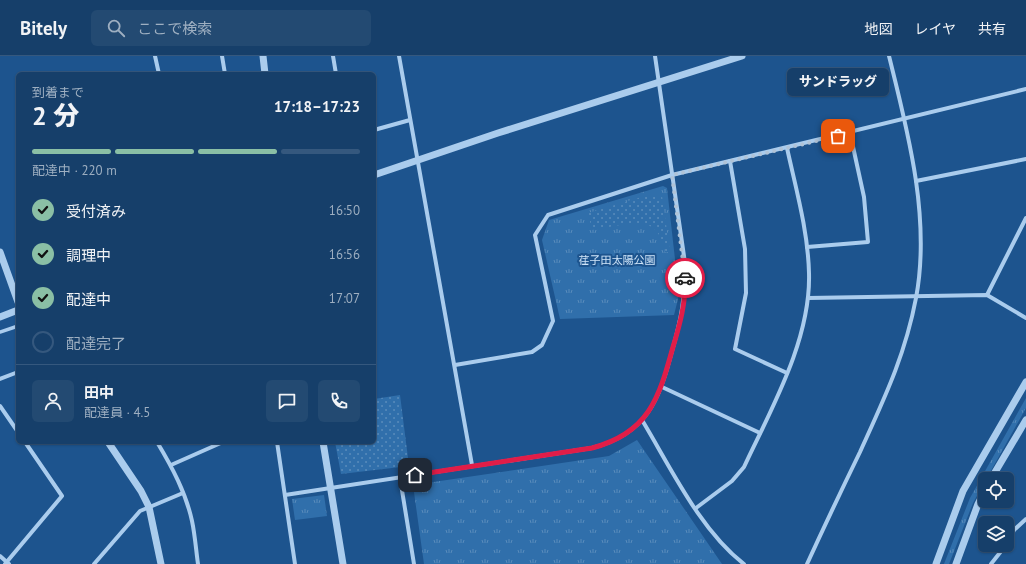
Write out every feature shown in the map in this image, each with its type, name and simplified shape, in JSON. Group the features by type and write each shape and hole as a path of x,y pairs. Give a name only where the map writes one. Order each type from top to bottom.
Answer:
{"street":[{"path":"155,56 159,72"},
{"path":"222,56 225,72"},
{"path":"263,56 265,72"},
{"path":"333,56 336,72"},
{"path":"399,56 472,466"},
{"path":"285,495 592,448 609,443 623,436 642,420 652,408 662,388 682,316 686,284 685,263 657,84 655,56"},
{"path":"376,175 498,133 742,56"},
{"path":"807,564 891,386 903,353 916,297 920,234 916,181 904,119 888,56"},
{"path":"455,365 532,352 542,345 553,321 535,235 548,215 672,175 850,133 1026,89"},
{"path":"376,129 410,120"},
{"path":"807,247 868,242 864,197 850,133"},
{"path":"696,508 732,481 740,472 760,433 799,342 808,298 809,274 807,247 787,148"},
{"path":"916,181 1026,159"},
{"path":"730,161 744,249 746,293 735,349 787,373"},
{"path":"987,295 1026,218"},
{"path":"0,252 16,296"},
{"path":"808,298 987,295 1026,318"},
{"path":"0,317 16,311"},
{"path":"0,332 16,327"},
{"path":"0,379 16,373"},
{"path":"936,564 963,491 1026,382"},
{"path":"662,388 760,433"},
{"path":"0,406 16,429"},
{"path":"642,420 711,532 726,550 744,564"},
{"path":"995,472 1026,420"},
{"path":"0,556 7,563 62,496 26,444"},
{"path":"109,444 141,491 149,507 161,564"},
{"path":"158,444 171,465 183,493 192,520 198,564"},
{"path":"171,465 218,444"},
{"path":"277,444 295,564"},
{"path":"324,444 343,564"},
{"path":"400,478 414,564"},
{"path":"94,564 134,516 149,507 183,493"},
{"path":"956,564 978,504"},
{"path":"1014,530 1026,519"},
{"path":"991,564 1001,552"},
{"path":"735,564 738,559"}],"green space":[{"name":"荏子田太陽公園","path":"663,186 667,188 679,295 674,315 560,319 542,240 549,220"},
{"path":"645,196 662,196 670,252 665,252 661,238 655,229 647,225 632,224 592,230 588,213"},
{"path":"400,395 409,466 341,474 335,444 376,444 376,399"},
{"path":"1026,398 1026,408 990,472 985,472"},
{"path":"637,440 722,564 424,564 413,485 609,456"},
{"path":"978,484 978,494 949,564 944,564 970,498"},
{"path":"324,495 327,516 295,520 292,499"}],"way so far":[{"path":"685,278 685,263 672,175 838,136"}],"place":[{"name":"サンドラッグ","path":"838,136"}],"route":[{"path":"415,475 592,448 609,443 623,436 642,420 652,408 662,388 682,316 686,284 685,278"}]}
